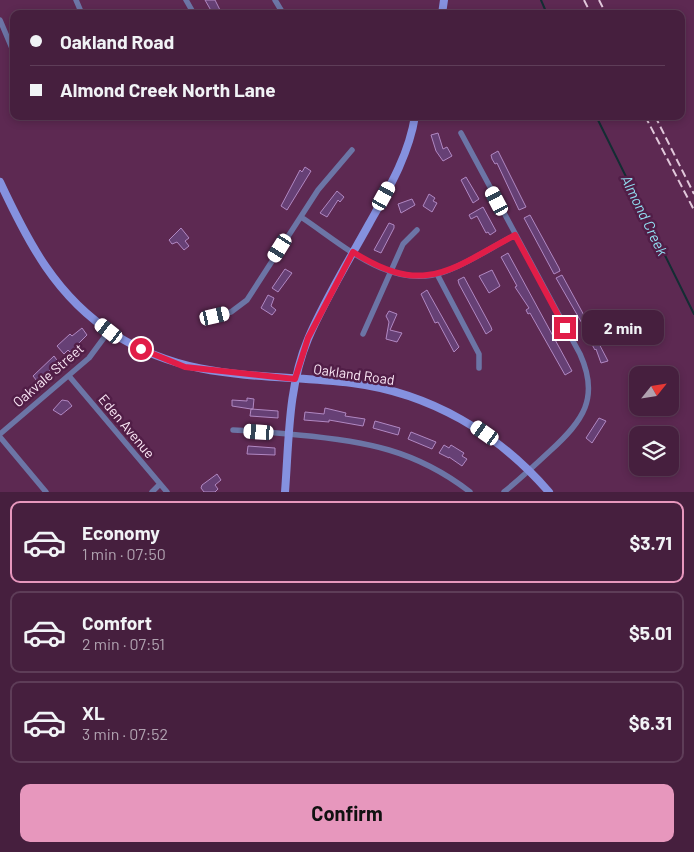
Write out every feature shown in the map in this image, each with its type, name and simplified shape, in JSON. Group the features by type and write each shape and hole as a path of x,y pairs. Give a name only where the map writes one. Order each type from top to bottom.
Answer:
{"street":[{"path":"275,0 281,10"},
{"path":"0,20 10,44"},
{"path":"285,492 295,379 308,338 392,182 410,138 414,120"},
{"path":"461,133 580,354 587,371 589,385 587,405 581,418 568,434 504,492"},
{"path":"205,318 231,312 247,300 318,190 352,150"},
{"name":"Oakland Road","path":"0,182 39,259 66,294 109,331 157,357 185,367 369,386 420,400 474,426 502,446 529,470 549,492"},
{"path":"301,217 379,268 416,277 446,272 515,235"},
{"path":"363,334 403,244 417,230"},
{"path":"437,274 476,348 479,368"},
{"name":"Oakvale Street","path":"0,436 89,358 109,331"},
{"name":"Eden Avenue","path":"69,376 167,492"},
{"path":"232,430 358,441 392,449 433,467 470,492"},
{"path":"0,436 46,492"},
{"path":"152,492 160,484"}],"building":[{"path":"205,0 215,0 220,10 211,10"},
{"path":"438,133 443,149 447,147 452,156 443,161 436,151 431,135"},
{"path":"498,151 526,207 519,210 497,163 495,164 492,159 491,155"},
{"path":"305,167 311,171 287,210 281,206 300,170 302,172"},
{"path":"466,177 479,199 473,203 461,180"},
{"path":"337,191 344,197 340,202 338,200 327,217 320,213"},
{"path":"429,194 435,198 433,201 437,203 432,212 423,206"},
{"path":"412,199 415,205 401,213 398,204"},
{"path":"483,207 496,231 490,235 488,232 486,233 477,216 471,219 469,215"},
{"path":"530,215 559,268 560,271 554,274 524,218"},
{"path":"389,223 394,225 394,228 381,253 374,250"},
{"path":"181,228 189,238 185,241 189,246 184,250 177,242 172,244 169,240"},
{"path":"508,253 572,371 565,375 530,313 528,314 526,310 529,308 515,287 517,286 501,257"},
{"path":"285,269 292,273 278,292 272,288"},
{"path":"492,270 500,286 489,293 479,276"},
{"path":"562,275 592,330 587,332 556,278"},
{"path":"464,277 491,327 492,330 486,334 459,284 458,280"},
{"path":"427,290 459,347 454,352 438,322 435,323 421,294"},
{"path":"268,295 274,298 271,306 276,310 272,315 261,308"},
{"path":"389,311 397,314 390,330 402,333 397,342 386,339 389,322 386,316"},
{"path":"82,328 87,335 70,352 68,350 64,354 57,346 70,334 72,336"},
{"path":"596,338 608,361 601,363 596,349 590,341"},
{"path":"54,356 59,363 37,381 33,376"},
{"path":"247,398 254,399 253,409 232,406 232,400 247,401"},
{"path":"62,400 68,401 72,406 61,415 53,410"},
{"path":"325,408 346,413 345,416 365,419 363,426 329,420 329,422 304,420 305,412 324,414"},
{"path":"251,409 278,411 278,418 250,416"},
{"path":"599,418 606,421 592,443 586,438"},
{"path":"375,421 400,428 398,435 373,428"},
{"path":"411,432 436,442 432,449 408,439"},
{"path":"444,445 449,448 451,445 464,453 462,456 467,459 462,466 439,453"},
{"path":"248,446 275,448 275,455 247,454"},
{"path":"217,474 221,480 215,485 218,489 215,492 204,492 201,488 202,485"}],"waterway":[{"name":"Almond Creek","path":"541,0 545,10"},
{"name":"Almond Creek","path":"598,120 694,314"}],"railway":[{"path":"584,0 589,10"},
{"path":"599,0 604,10"},
{"path":"647,120 694,210"},
{"path":"657,120 694,194"}],"route":[{"path":"141,349 185,367 229,374 295,379 308,338 353,252 379,268 403,276 416,277 446,272 515,235 565,328"}]}
